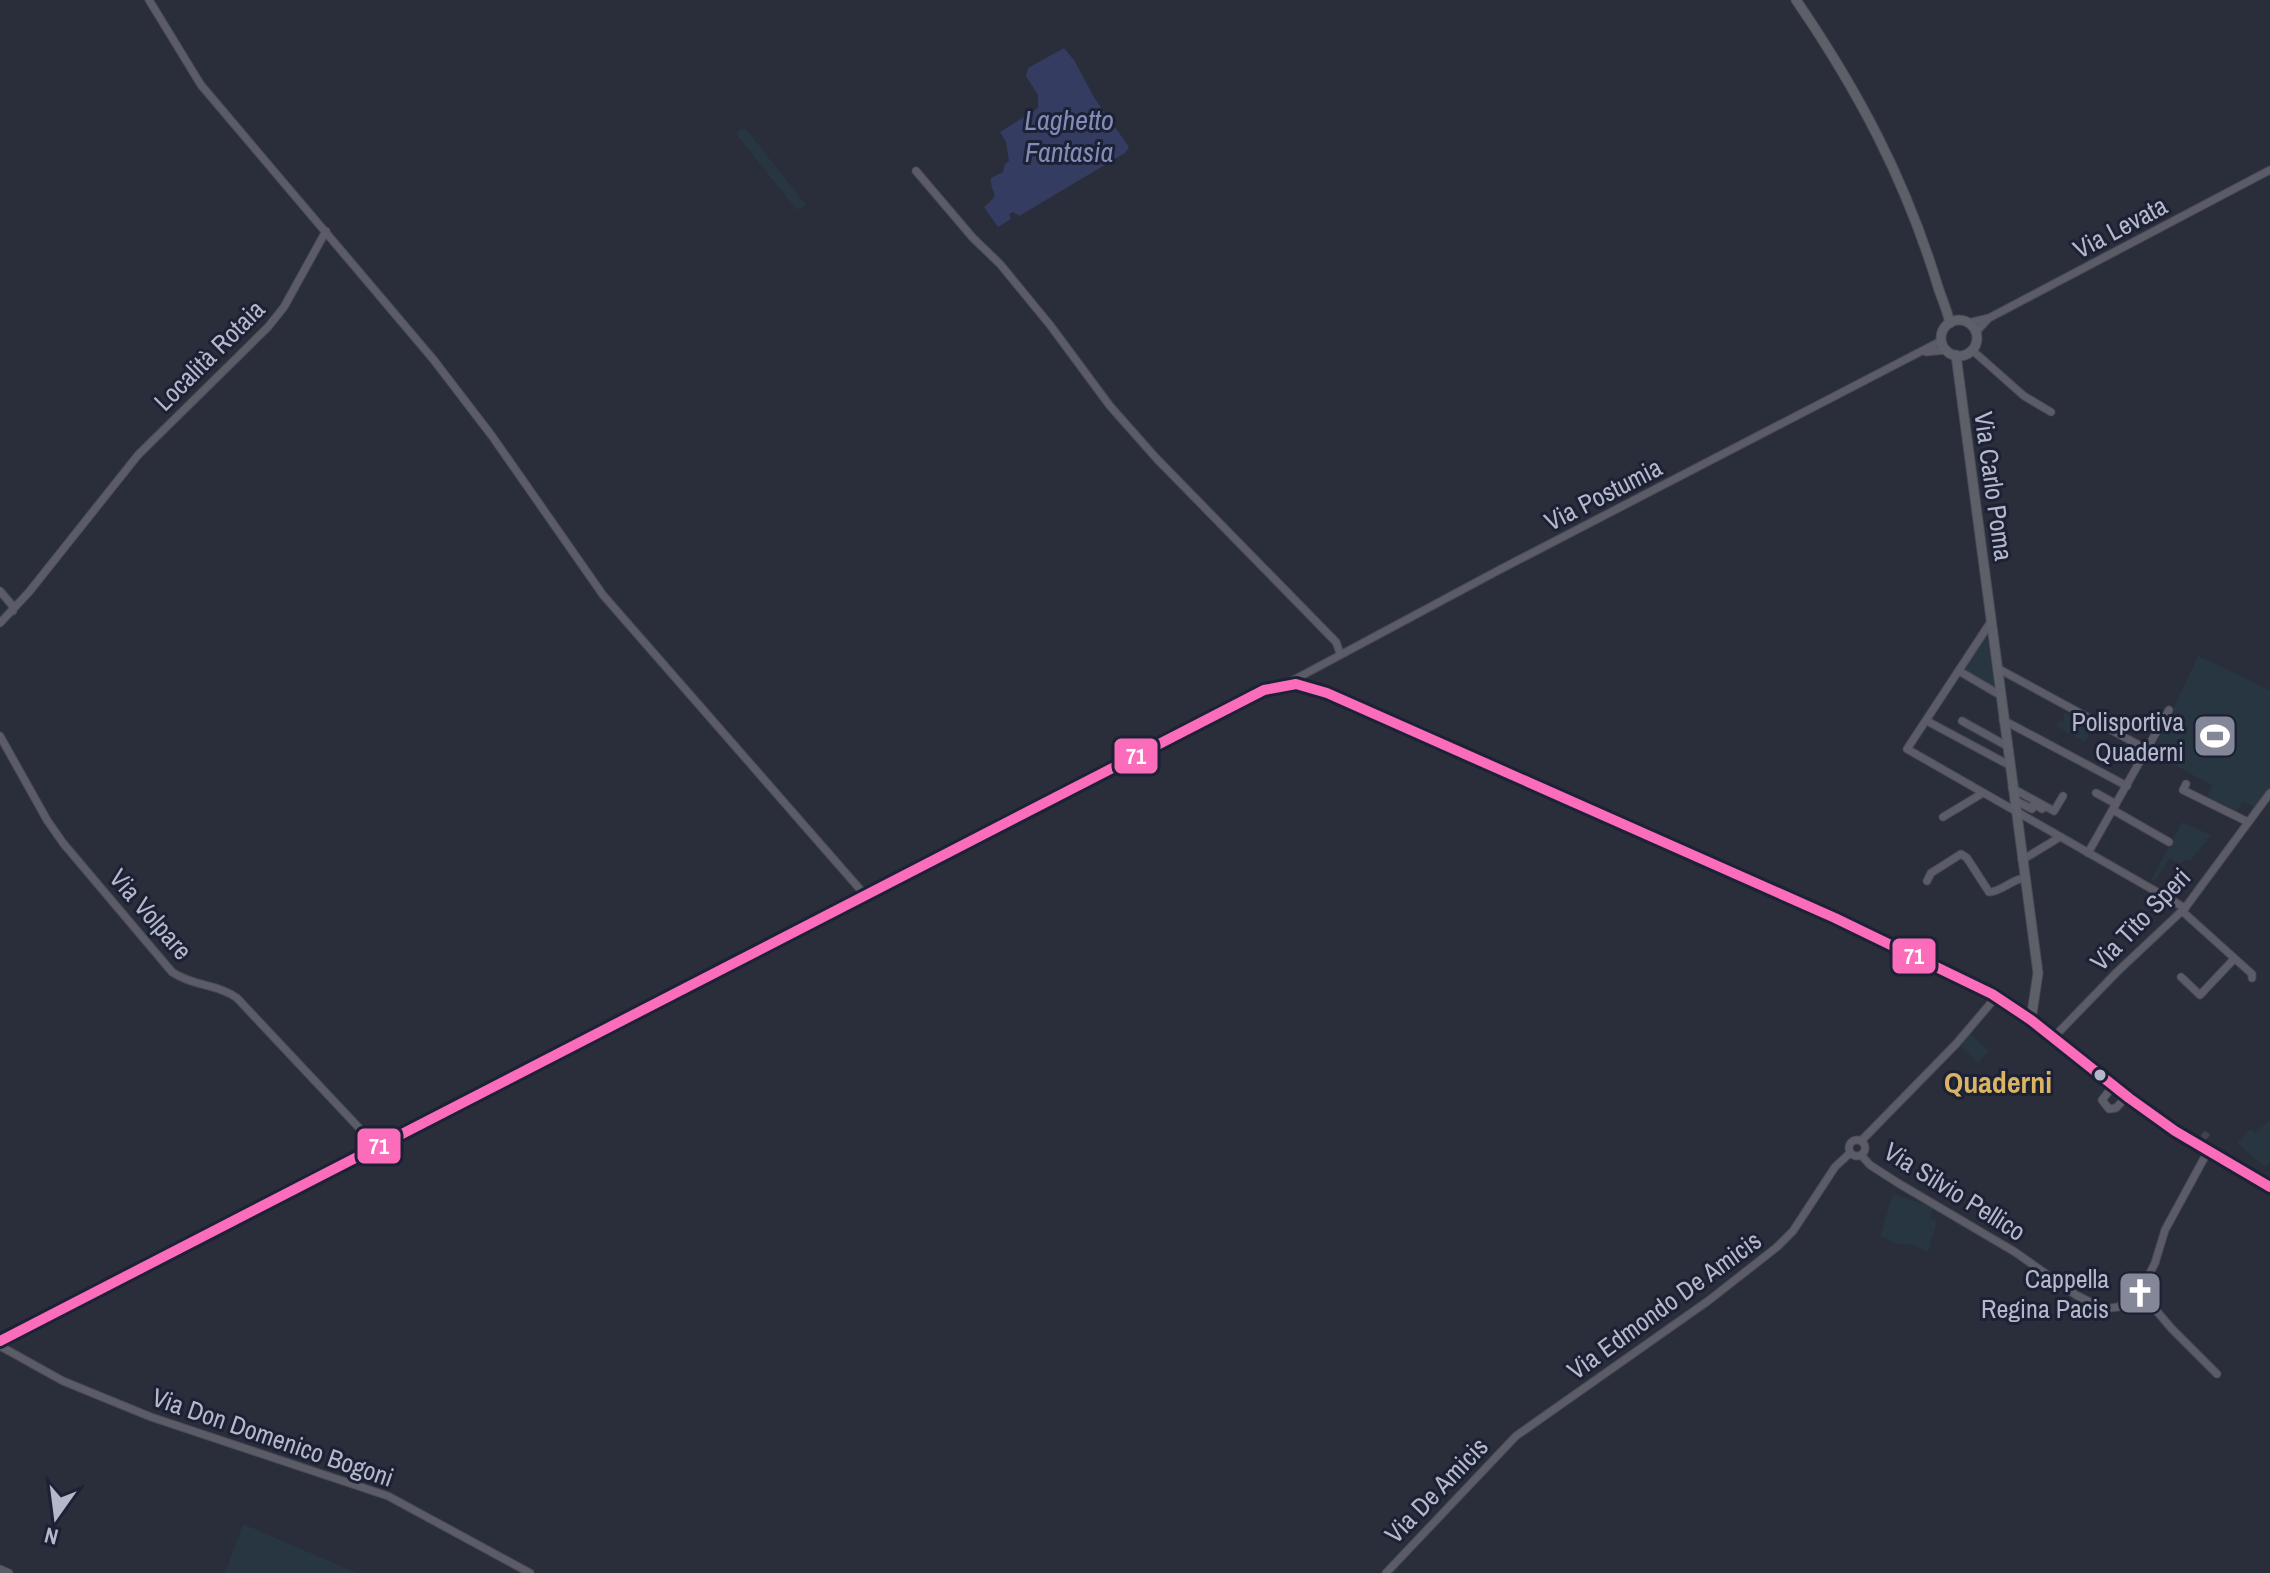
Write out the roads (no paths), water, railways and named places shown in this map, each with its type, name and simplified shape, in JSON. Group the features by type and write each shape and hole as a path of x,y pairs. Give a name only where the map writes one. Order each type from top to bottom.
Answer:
{"main road":[{"path":"1796,0 1855,90 1891,160 1921,230 1950,323"},
{"path":"1959,320 1968,323 1976,332 1976,341 1972,350 1956,355 1944,345 1943,330 1959,320"},
{"name":"Via Carlo Poma","path":"1956,355 2038,973 2031,1020"},
{"path":"0,1343 1264,690 1283,685 1304,685 1327,693 1819,912 1996,997 2031,1020 2127,1096 2200,1141 2208,1151 2270,1187"}],"street":[{"path":"149,0 201,85 433,359 492,436 603,595 865,895"},
{"name":"Via Levata","path":"1968,323 1989,318 2270,170"},
{"path":"916,171 965,229 1000,264 1110,406 1157,459 1336,642 1340,653"},
{"name":"Località Rotaia","path":"13,611 138,455 268,327 284,307 326,231"},
{"name":"Via Levata","path":"1976,332 1989,318"},
{"name":"Via Postumia","path":"1283,685 1923,352 1944,345"},
{"path":"1972,350 2024,396 2051,412"},
{"path":"0,591 12,605 13,611 0,623"},
{"path":"1990,623 1907,749 2183,909 2252,974 2252,978"},
{"path":"1997,668 2148,750"},
{"path":"1959,671 2000,695"},
{"path":"2088,853 2169,710"},
{"path":"2003,720 2127,786"},
{"path":"1927,721 2009,765"},
{"path":"1962,721 2007,746"},
{"name":"Via Volpare","path":"0,736 63,843 172,972 183,980 220,989 237,998 377,1147"},
{"path":"2186,784 2183,790 2248,822"},
{"path":"2012,788 2054,811 2063,796"},
{"path":"1943,817 1983,793"},
{"path":"2096,793 2169,842"},
{"name":"Via Tito Speri","path":"2053,1038 2118,970 2183,909 2201,879 2270,793"},
{"path":"2014,800 2032,809 2034,804 2054,815"},
{"path":"2022,860 2060,837"},
{"path":"1927,881 1931,873 1961,854 1967,858 1989,892 1996,892 2013,881 2025,878"},
{"path":"2181,977 2200,995 2234,959"},
{"path":"1861,1141 1865,1148 1861,1155 1854,1156 1848,1146 1851,1142 1861,1141 1956,1044 1996,997"},
{"path":"2113,1086 2102,1100 2109,1109 2116,1108 2127,1096"},
{"path":"2208,1151 2165,1230 2155,1263 2141,1290 2172,1329 2217,1374"},
{"name":"Via Edmondo De Amicis","path":"1516,1436 1708,1301 1777,1247 1793,1231 1835,1167 1850,1153"},
{"name":"Via Silvio Pellico","path":"1861,1155 1870,1165 2020,1255 2089,1303 2104,1309 2111,1308 2141,1290"},
{"name":"Via Don Domenico Bogoni","path":"0,1343 63,1381 151,1417 388,1496 530,1573"},
{"name":"Via De Amicis","path":"1386,1573 1516,1436"},
{"path":"0,1569 9,1573"}],"water":[{"name":"Laghetto Fantasia","path":"1064,48 1129,147 1125,153 1019,216 1013,212 1009,214 1011,219 998,227 984,207 994,196 991,178 1003,172 1009,161 1006,142 1000,132 1038,108 1038,95 1026,76 1028,68"}],"tunnel":[{"path":"2203,1138 2209,1131"}],"place":[{"name":"Polisportiva Quaderni","path":"2215,736"},
{"name":"Cappella Regina Pacis","path":"2140,1293"}],"district":[{"name":"Quaderni","path":"1998,1082"}]}
